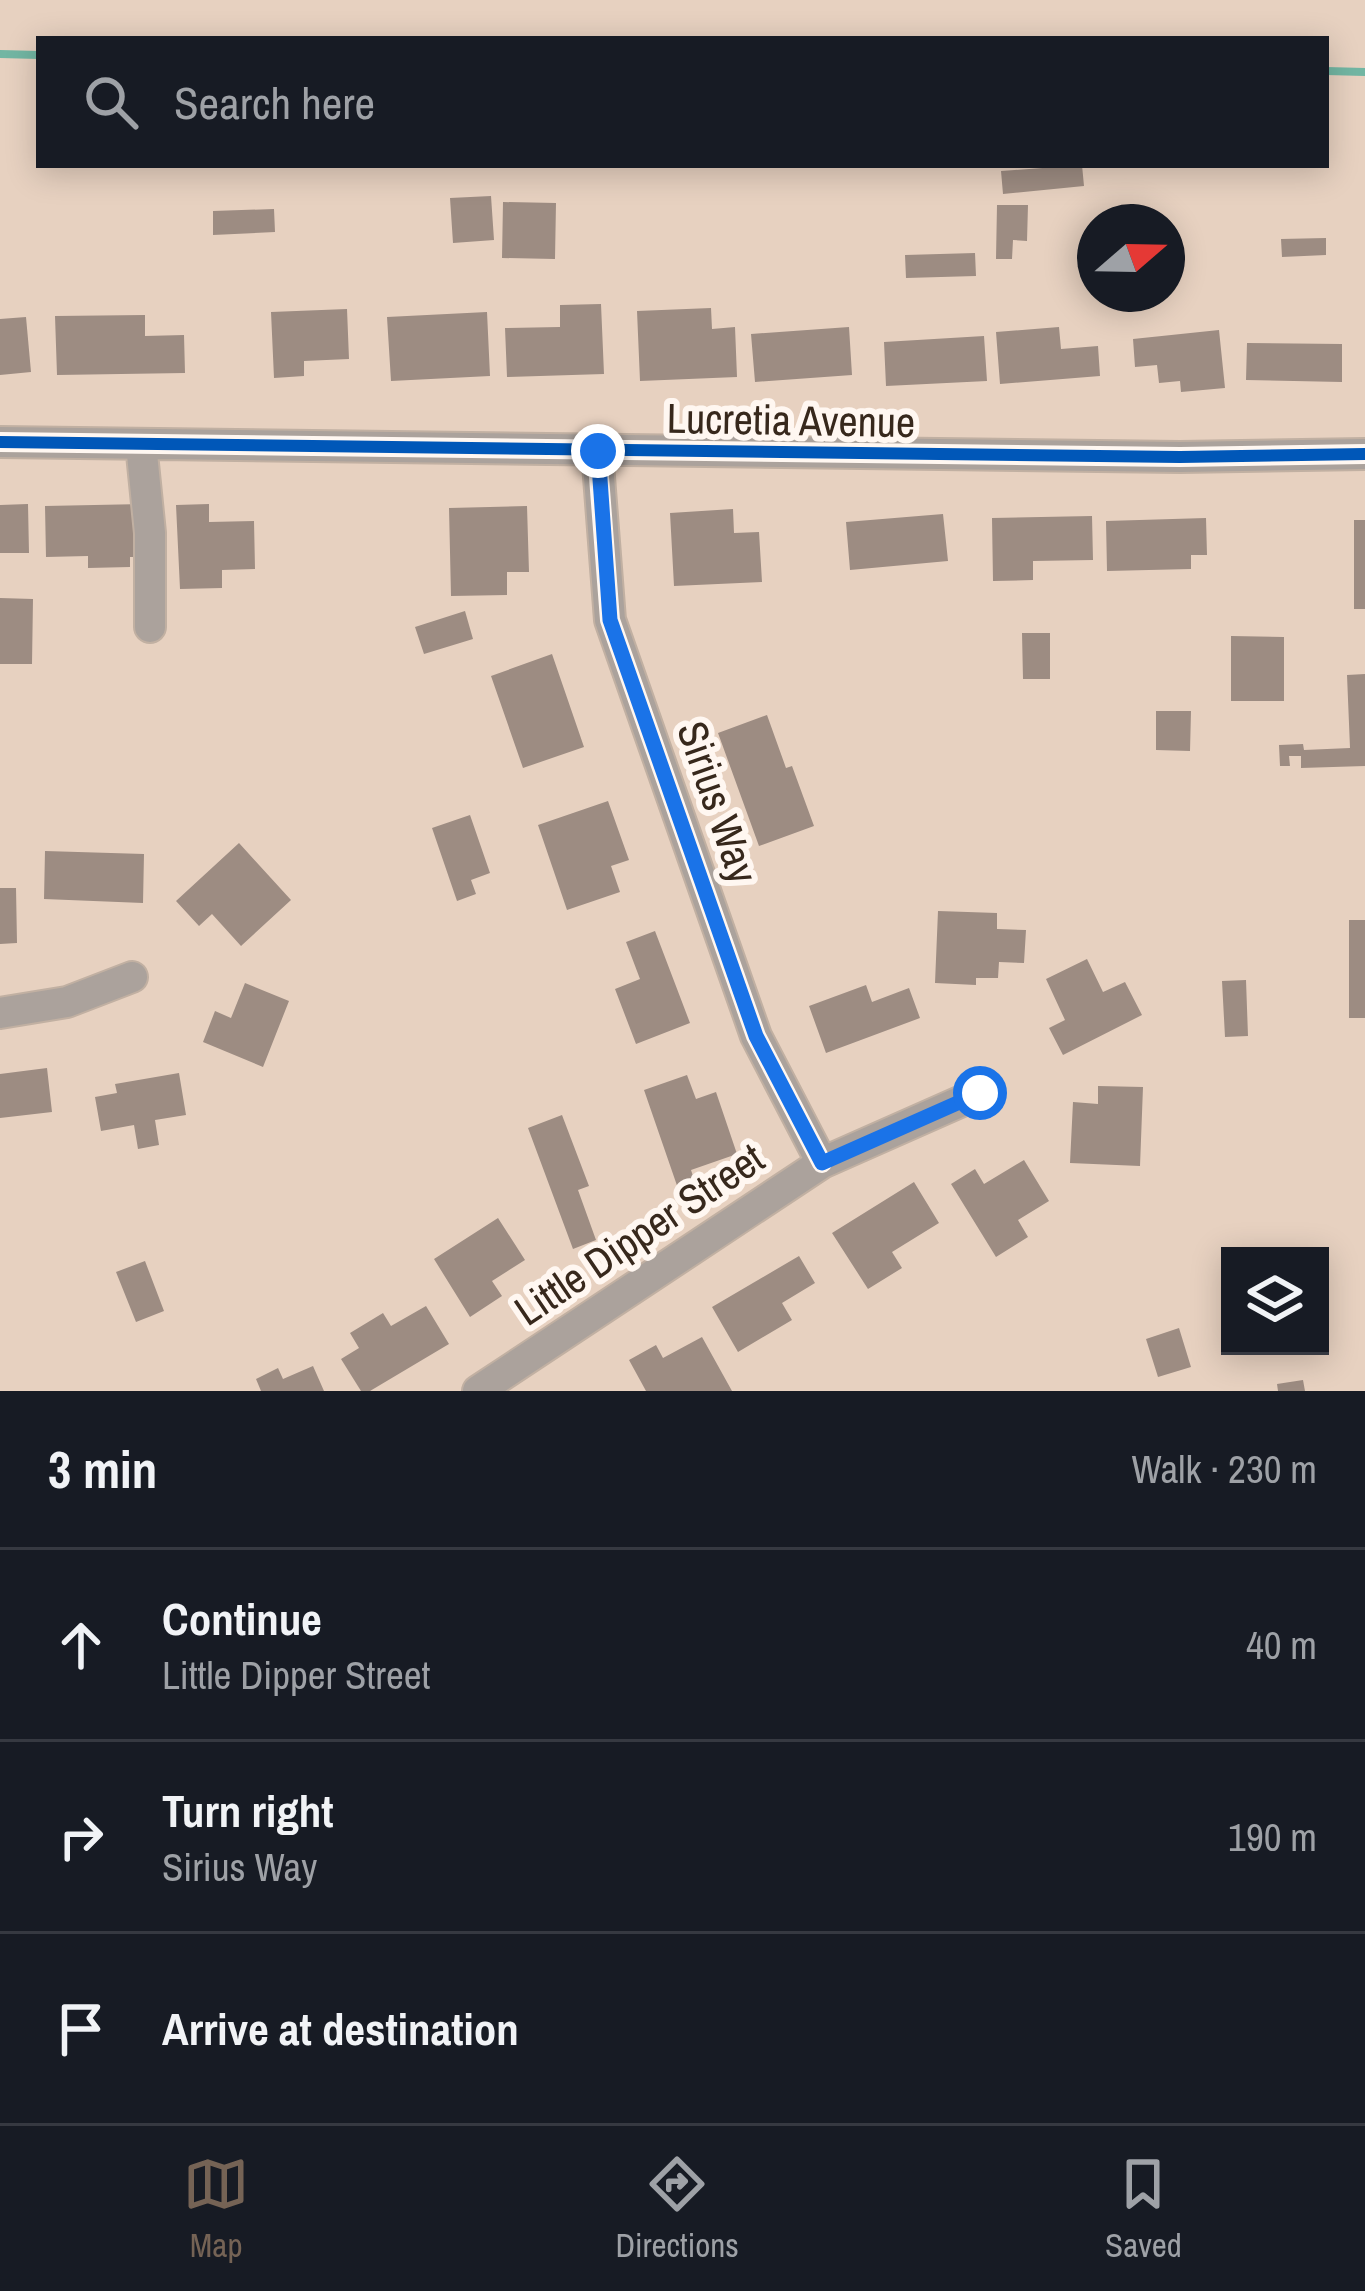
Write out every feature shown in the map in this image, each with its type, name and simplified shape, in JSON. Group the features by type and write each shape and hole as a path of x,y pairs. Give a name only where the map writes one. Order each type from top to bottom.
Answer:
{"street":[{"name":"Lucretia Avenue","path":"0,442 1180,458 1365,454"},
{"path":"141,444 150,532 150,627"},
{"name":"Sirius Way","path":"598,451 610,620 756,1036 822,1163"},
{"path":"0,1013 67,1002 131,976"},
{"name":"Little Dipper Street","path":"478,1391 822,1163 980,1093"}],"building":[{"path":"1082,168 1084,186 1003,194 1001,171"},
{"path":"491,196 494,240 453,243 450,198"},
{"path":"503,202 556,203 555,259 502,258"},
{"path":"997,205 1028,205 1027,241 1013,240 1012,259 996,259"},
{"path":"274,209 275,232 213,235 213,211"},
{"path":"1326,238 1326,255 1282,257 1281,239"},
{"path":"975,253 976,276 906,278 905,255"},
{"path":"601,304 604,374 507,377 505,328 560,327 560,305"},
{"path":"711,308 712,329 735,327 737,377 640,381 637,311"},
{"path":"347,309 349,359 304,361 304,376 274,378 271,312"},
{"path":"487,312 490,376 391,381 387,317"},
{"path":"145,315 145,336 184,335 185,373 57,375 55,316"},
{"path":"26,317 31,372 0,375 0,319"},
{"path":"849,327 852,375 755,382 751,334"},
{"path":"1059,327 1061,349 1098,346 1100,376 1000,384 996,332"},
{"path":"1219,330 1225,388 1181,392 1180,381 1159,383 1157,365 1135,367 1133,339"},
{"path":"984,336 987,381 886,386 884,342"},
{"path":"1247,343 1342,344 1342,382 1246,380"},
{"path":"28,504 29,553 0,553 0,505"},
{"path":"144,504 146,557 130,557 130,567 88,568 88,556 46,557 45,506"},
{"path":"209,504 209,522 254,521 255,569 222,570 222,588 180,589 176,505"},
{"path":"527,506 529,572 507,572 507,595 451,596 449,508"},
{"path":"733,509 734,533 759,532 762,582 674,586 670,513"},
{"path":"943,514 948,561 850,570 846,522"},
{"path":"1092,516 1093,560 1033,561 1033,580 993,581 992,518"},
{"path":"1206,518 1207,555 1191,555 1191,569 1107,571 1106,521"},
{"path":"1354,520 1365,520 1365,609 1354,609"},
{"path":"0,598 33,599 32,664 0,664"},
{"path":"465,611 473,639 424,654 415,627"},
{"path":"1022,633 1050,633 1050,679 1023,679"},
{"path":"1231,636 1284,637 1284,701 1231,701"},
{"path":"552,654 584,747 523,768 491,676"},
{"path":"1365,674 1365,766 1301,768 1301,756 1289,756 1290,766 1280,766 1279,745 1303,744 1304,750 1350,748 1347,675"},
{"path":"1156,711 1191,711 1190,751 1156,750"},
{"path":"767,715 814,826 759,846 718,733"},
{"path":"608,801 629,860 611,866 620,892 567,910 538,825"},
{"path":"470,815 490,873 471,880 476,894 457,901 432,828"},
{"path":"239,843 291,900 241,946 212,914 199,926 176,901"},
{"path":"45,851 144,854 143,903 44,899"},
{"path":"0,888 16,888 17,943 0,944"},
{"path":"938,911 997,913 997,929 1026,930 1024,963 999,962 998,978 976,978 976,985 935,983"},
{"path":"1349,920 1365,920 1365,1018 1349,1018"},
{"path":"655,931 690,1023 636,1044 615,989 640,979 626,942"},
{"path":"1087,959 1103,992 1125,982 1142,1015 1063,1055 1049,1028 1065,1020 1046,979"},
{"path":"1246,980 1248,1036 1225,1037 1222,981"},
{"path":"245,983 289,1001 263,1067 203,1042 215,1011 231,1018"},
{"path":"866,985 872,1002 909,988 920,1018 826,1053 809,1006"},
{"path":"47,1068 52,1112 0,1118 0,1074"},
{"path":"179,1073 186,1115 155,1120 159,1145 138,1149 134,1125 101,1131 95,1097 117,1093 115,1084"},
{"path":"687,1075 696,1099 716,1092 737,1154 691,1170 699,1194 682,1200 644,1090"},
{"path":"1098,1086 1143,1087 1140,1166 1070,1163 1073,1102 1098,1104"},
{"path":"562,1115 589,1186 578,1190 596,1240 573,1249 528,1128"},
{"path":"1024,1160 1049,1201 1018,1220 1028,1237 996,1257 951,1184 975,1169 984,1184"},
{"path":"914,1182 939,1223 892,1252 902,1268 868,1289 832,1233"},
{"path":"498,1218 525,1260 492,1281 502,1296 470,1317 434,1259"},
{"path":"799,1256 815,1283 782,1303 792,1320 738,1352 712,1307"},
{"path":"145,1261 164,1311 136,1322 116,1272"},
{"path":"426,1306 449,1344 370,1391 361,1391 341,1359 359,1348 350,1333 383,1313 391,1326"},
{"path":"1179,1328 1191,1367 1158,1377 1146,1339"},
{"path":"702,1337 732,1391 646,1391 629,1360 656,1345 663,1358"},
{"path":"313,1366 324,1391 261,1391 256,1379 278,1368 283,1379"},
{"path":"1303,1380 1305,1391 1278,1391 1277,1384"}],"waterway":[{"path":"0,54 36,55"},
{"path":"1329,71 1365,72"}],"cycle path":[{"path":"0,442 1180,457 1365,454"},
{"path":"597,451 610,620 756,1036 822,1163"}],"route":[{"path":"598,451 610,620 756,1036 822,1163 980,1093"}]}
